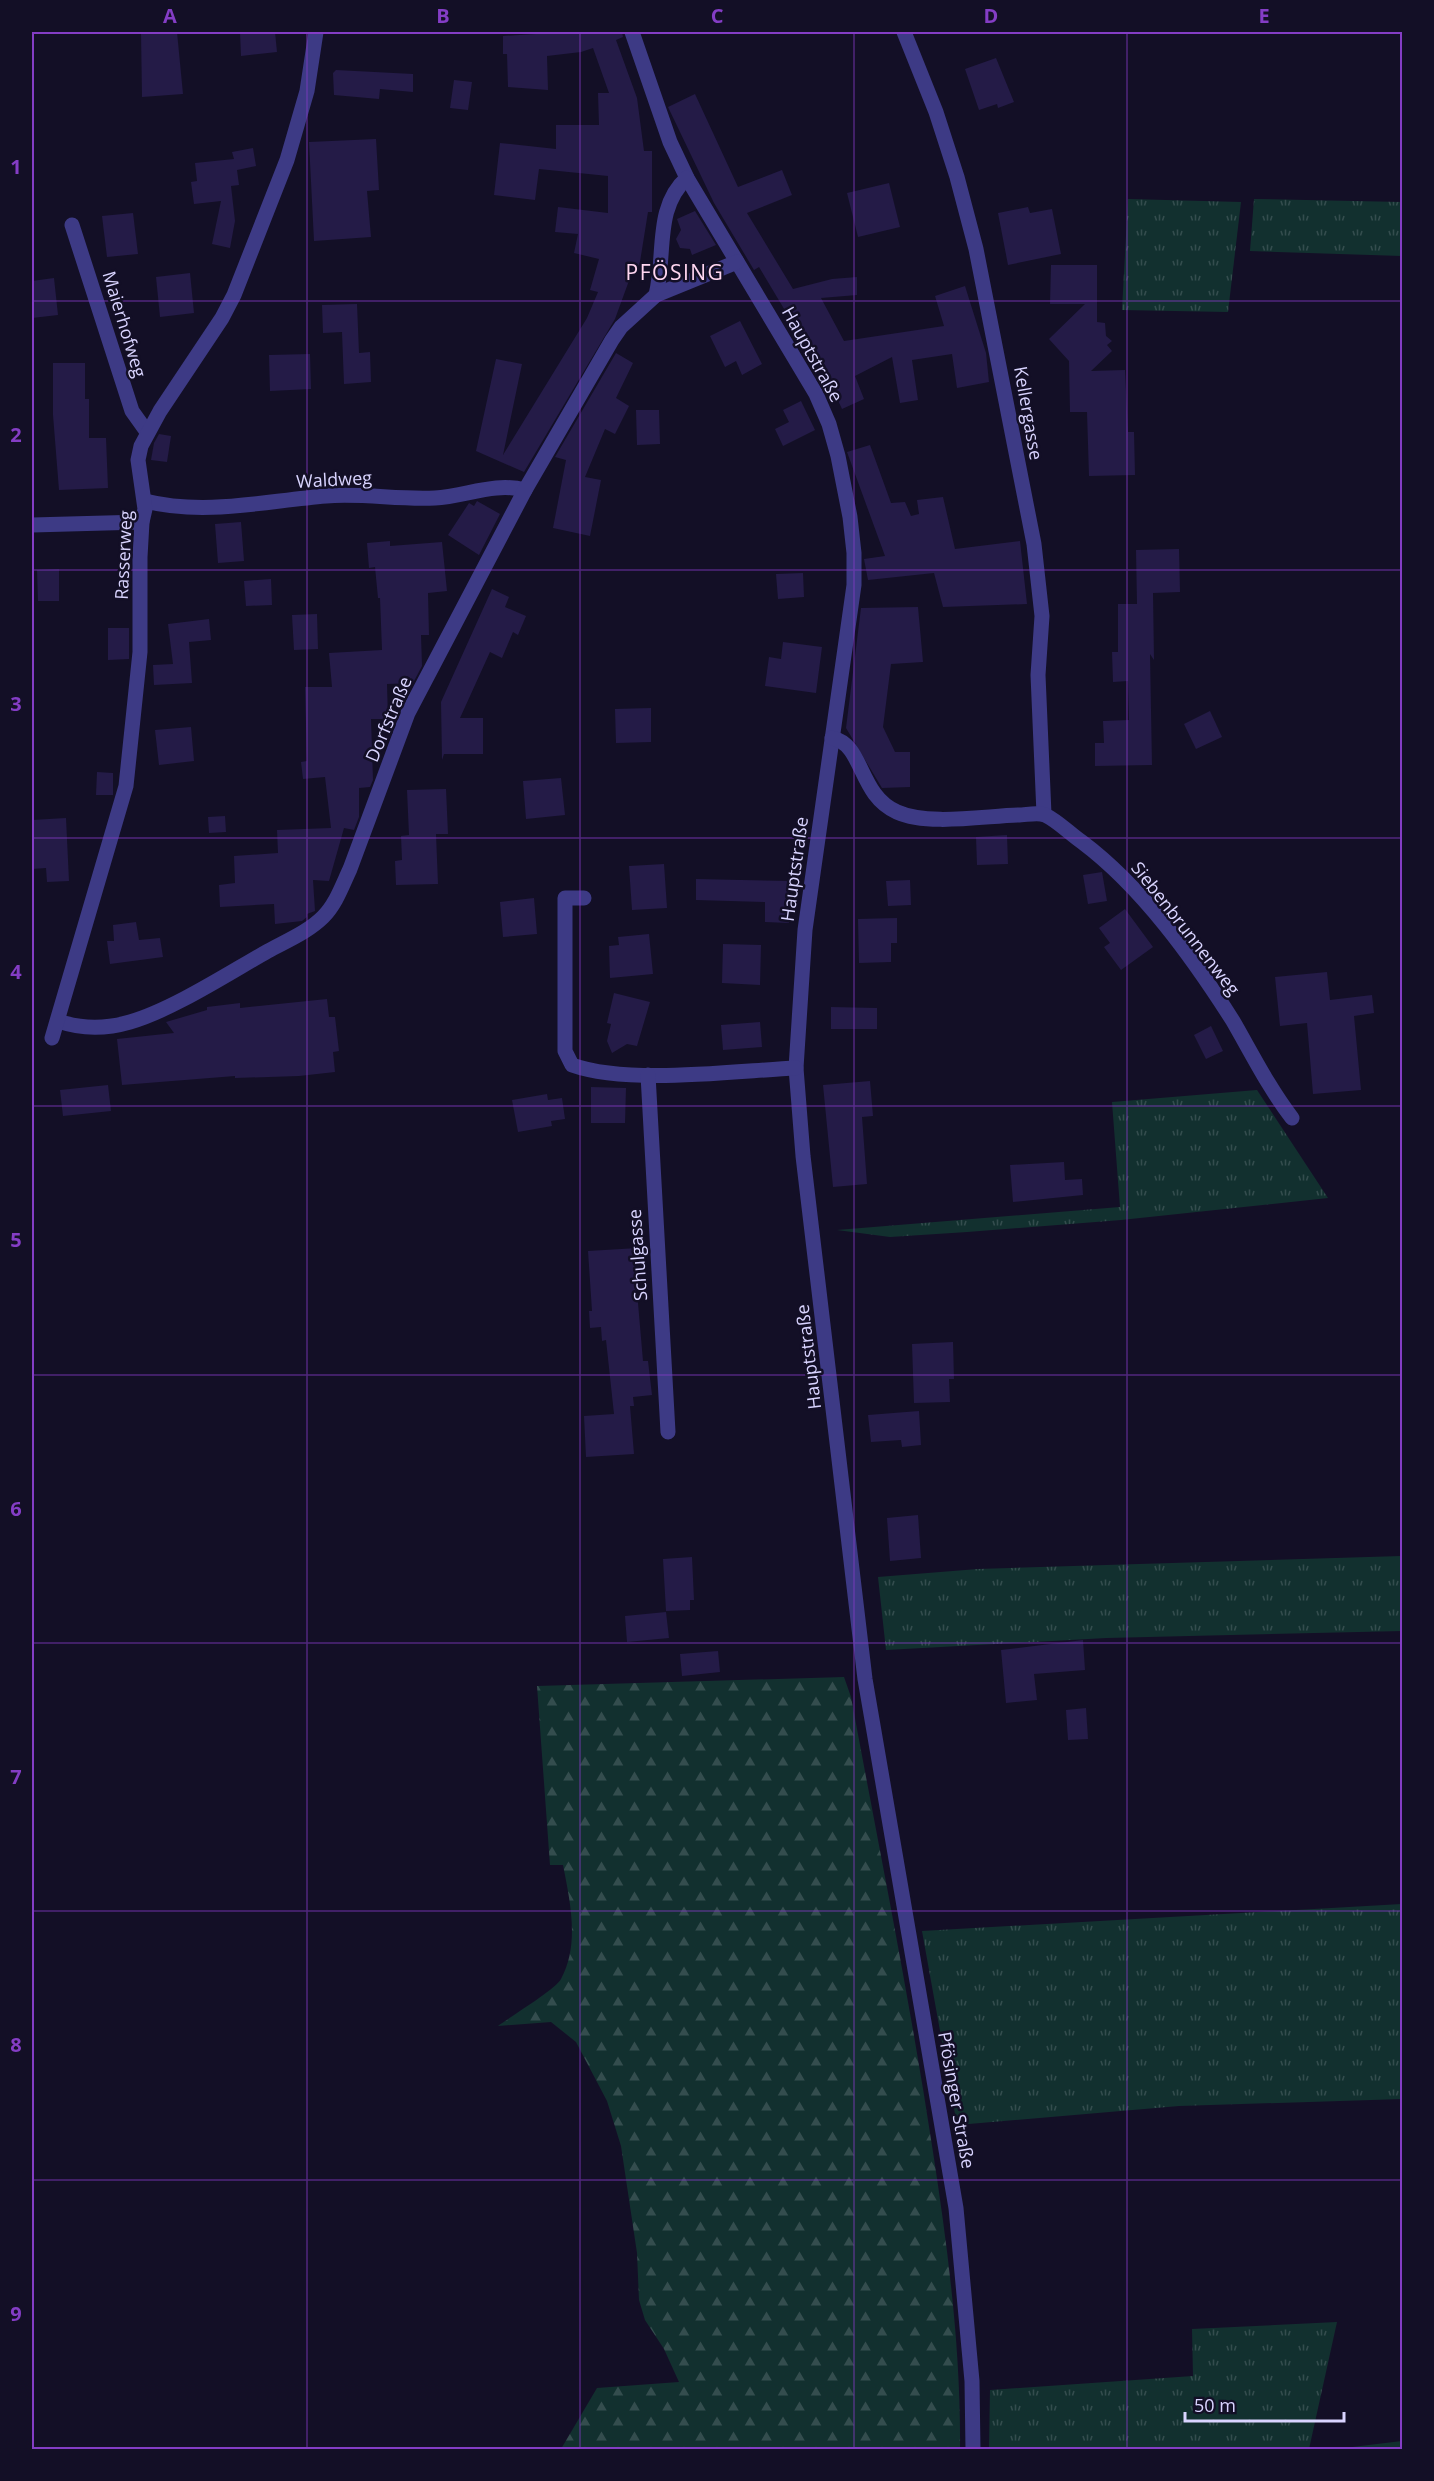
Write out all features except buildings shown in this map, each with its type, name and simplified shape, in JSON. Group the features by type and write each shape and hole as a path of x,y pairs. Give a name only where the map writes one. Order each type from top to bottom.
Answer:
{"street":[{"name":"Rasserweg","path":"52,1038 126,786 140,652 142,522 145,501 138,460 147,432 222,318 234,295 286,160 307,91 316,32"},
{"name":"Hauptstraße","path":"632,32 670,142 687,178 816,394 838,456 850,517 854,569 805,930 796,1068 803,1156 855,1594 880,1760"},
{"name":"Kellergasse","path":"904,32 936,112 957,177 976,249 1034,544 1042,616 1038,675 1044,814"},
{"path":"656,295 667,203 675,188 687,178"},
{"name":"Maierhofweg","path":"72,225 132,411 147,432"},
{"name":"Dorfstraße","path":"58,1021 75,1027 110,1026 148,1016 313,926 322,917 340,892 350,869 408,713 525,490 621,327 656,295 737,262"},
{"name":"Waldweg","path":"145,501 189,508 240,506 326,496 415,499 439,498 495,488 512,487 525,490"},
{"path":"32,525 142,522"},
{"path":"832,738 843,740 850,747 868,788 879,803 898,813 932,819 1044,814"},
{"name":"Siebenbrunnenweg","path":"1044,814 1110,863 1128,880 1191,961 1231,1019 1278,1100 1292,1118"},
{"path":"584,898 565,898 565,1051 572,1065 588,1071 648,1075 796,1068"},
{"name":"Schulgasse","path":"648,1075 668,1432"},
{"name":"Pfösinger Straße","path":"880,1760 956,2208 972,2381 973,2450"}],"green space":[{"path":"1128,199 1241,202 1228,312 1122,310"},
{"path":"1254,199 1402,202 1402,256 1250,251"},
{"path":"1257,1090 1328,1198 1121,1220 967,1232 890,1237 837,1230 1120,1207 1112,1102"},
{"path":"1402,1556 1402,1631 1106,1638 886,1650 878,1577 978,1569"},
{"path":"844,1677 851,1697 894,1924 933,2152 952,2300 960,2412 960,2449 561,2449 597,2388 679,2382 664,2349 645,2320 639,2300 637,2253 621,2146 607,2101 576,2042 551,2022 498,2026 557,1984 567,1966 572,1937 572,1922 563,1865 550,1865 537,1686"},
{"path":"1402,1904 1402,2099 1179,2106 957,2125 922,1931"},
{"path":"1337,2322 1309,2449 989,2449 990,2390 1193,2376 1192,2329"},
{"path":"1402,2441 1402,2449 1336,2449"}],"district":[{"name":"PFÖSING","path":"675,272"}]}
